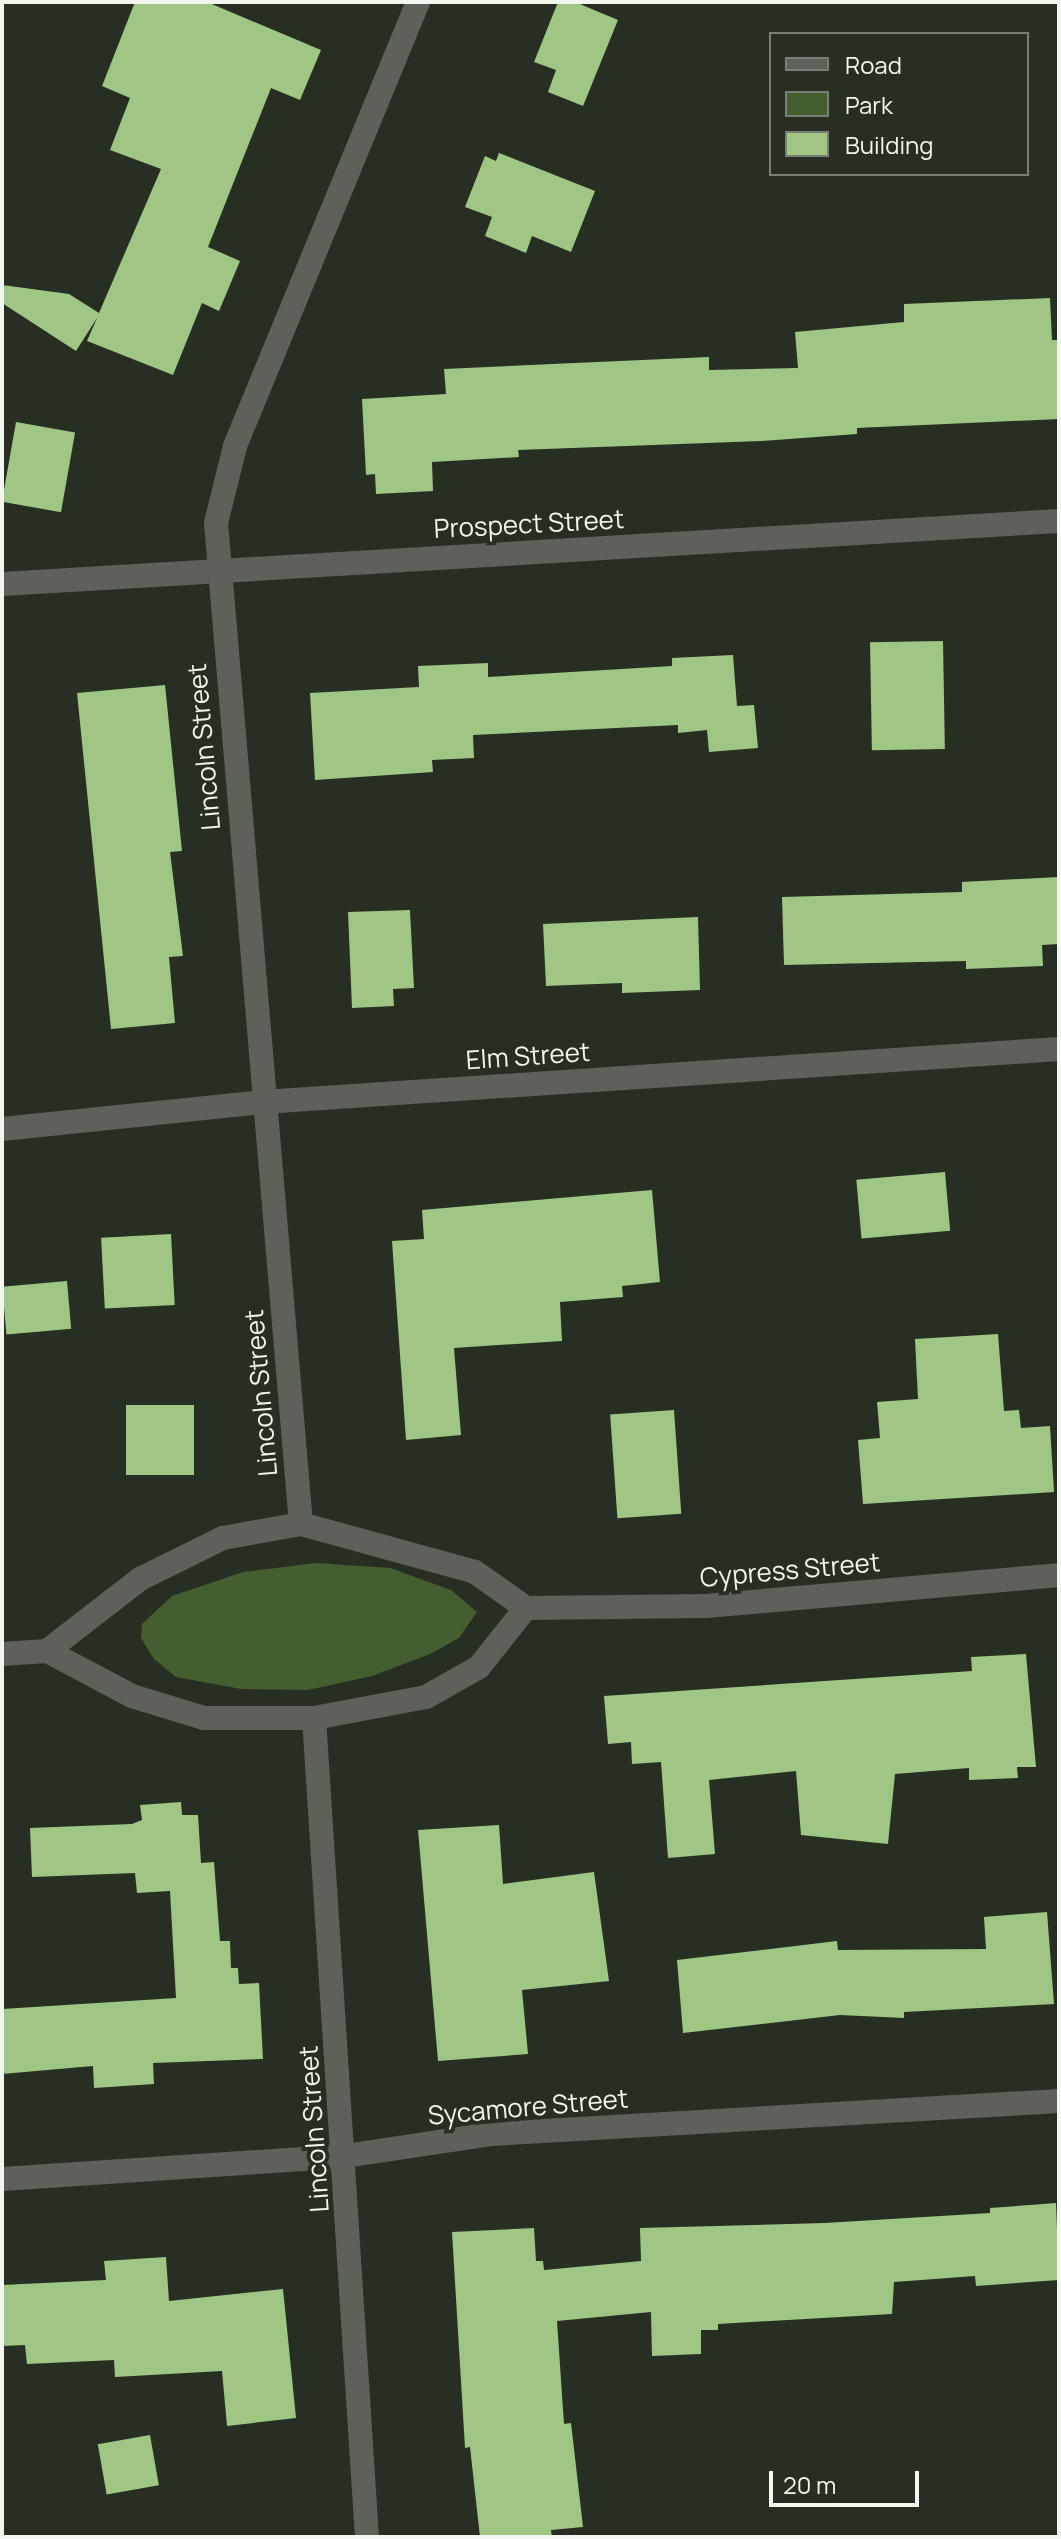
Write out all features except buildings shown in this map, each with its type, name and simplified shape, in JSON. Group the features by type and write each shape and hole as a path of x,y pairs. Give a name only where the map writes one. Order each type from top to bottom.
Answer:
{"street":[{"name":"Lincoln Street","path":"301,1524 217,571 216,523 235,446 418,2"},
{"name":"Prospect Street","path":"2,584 1059,521"},
{"name":"Elm Street","path":"2,1129 263,1102 1059,1049"},
{"path":"2,1654 47,1651 132,1696 204,1718 314,1718 426,1697 479,1667 526,1608 475,1572 301,1524 223,1538 140,1579 47,1651"},
{"name":"Cypress Street","path":"526,1608 706,1606 1059,1575"},
{"name":"Lincoln Street","path":"314,1718 345,2156 367,2537"},
{"name":"Sycamore Street","path":"2,2179 345,2156 492,2134 1059,2101"}],"green space":[{"path":"315,1563 390,1568 451,1590 477,1612 459,1638 430,1654 372,1676 308,1690 241,1689 176,1677 154,1659 141,1638 142,1624 172,1596 243,1572"}]}
